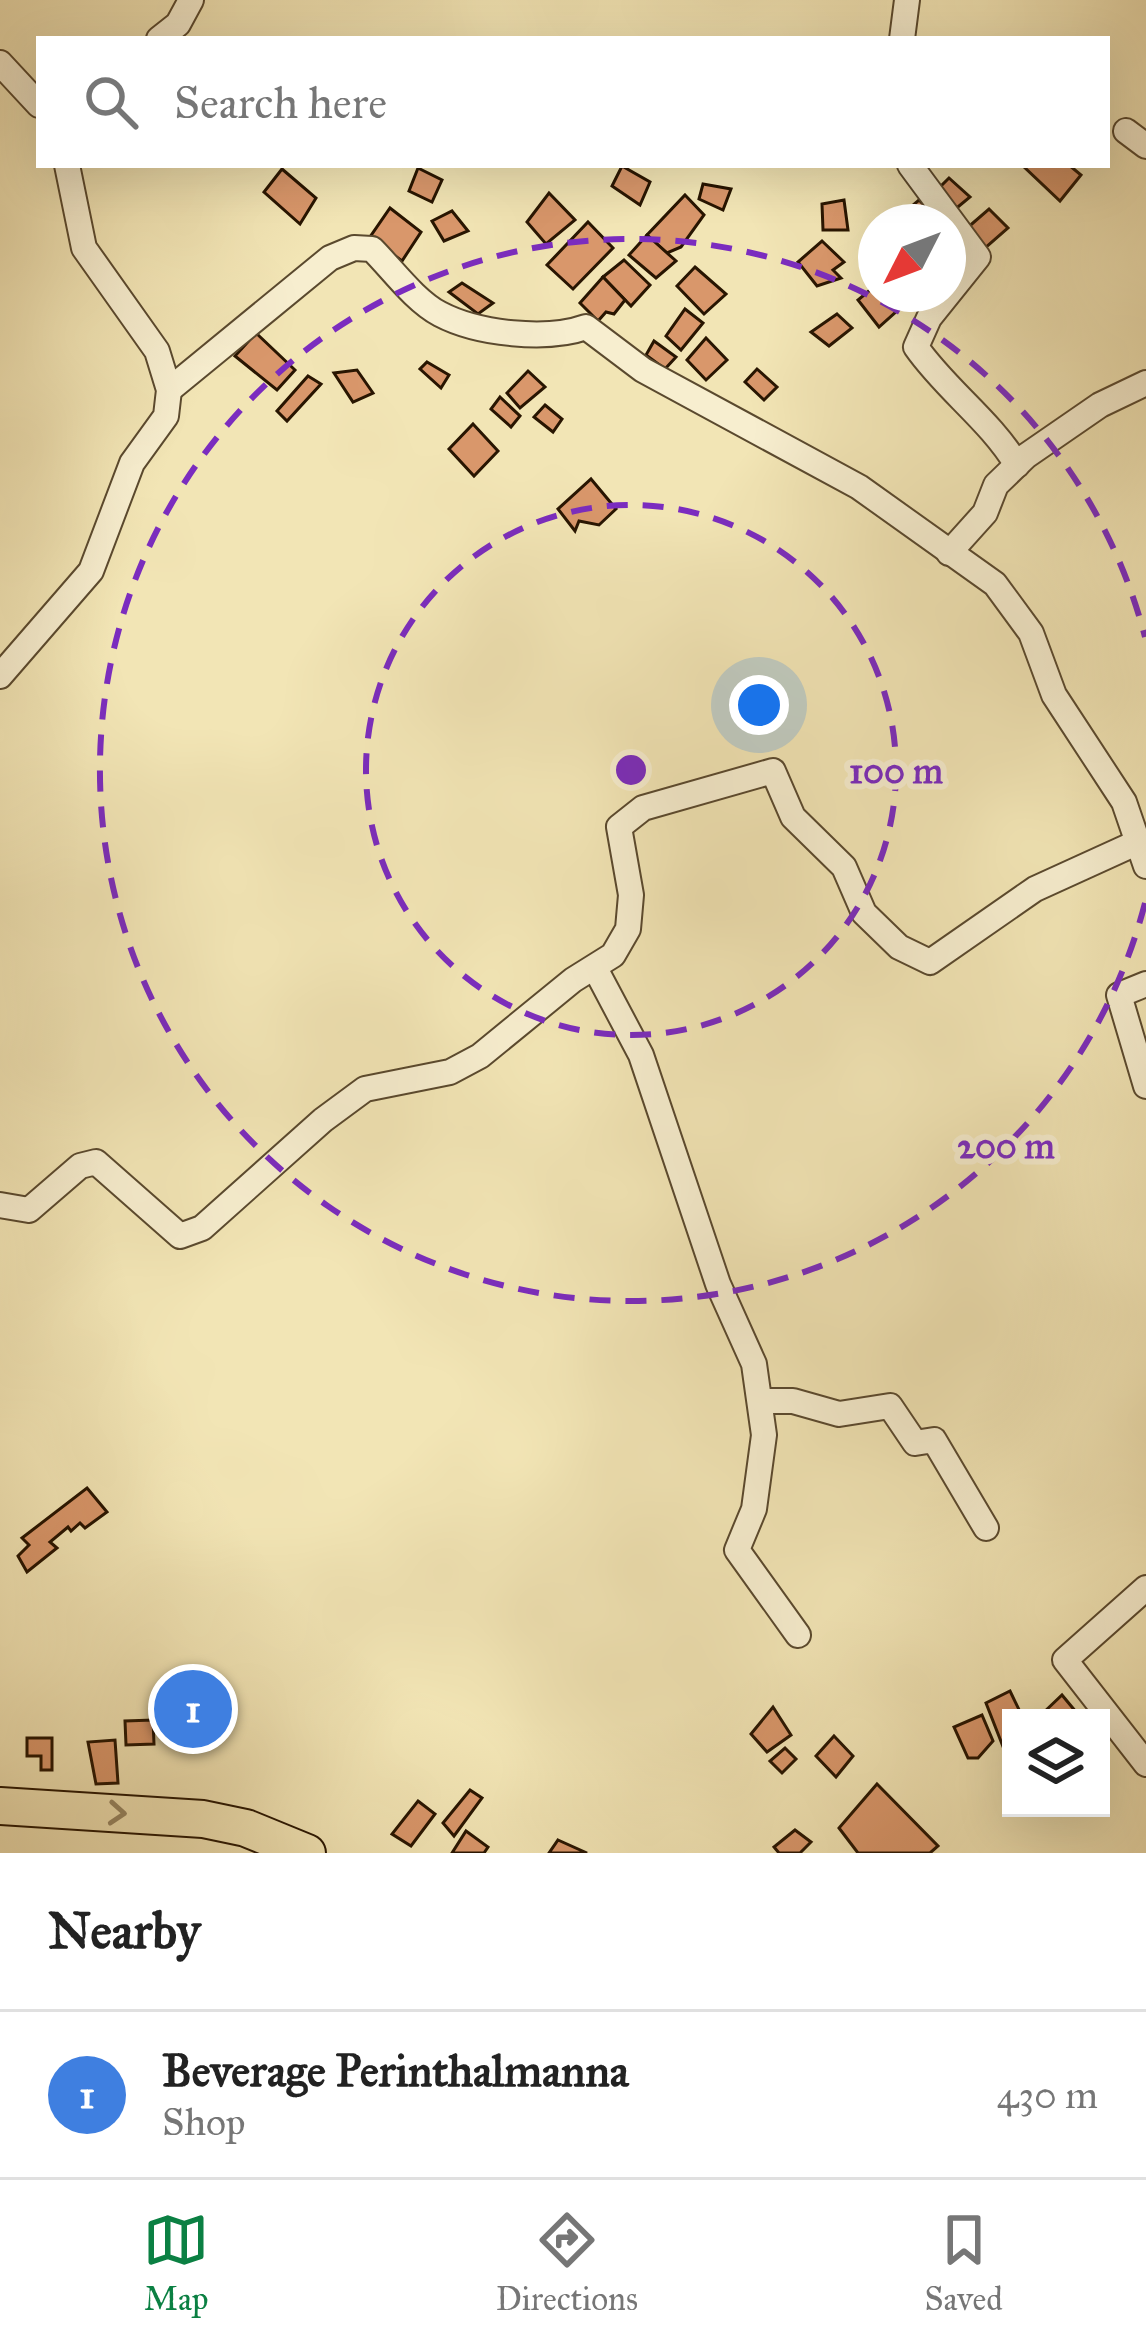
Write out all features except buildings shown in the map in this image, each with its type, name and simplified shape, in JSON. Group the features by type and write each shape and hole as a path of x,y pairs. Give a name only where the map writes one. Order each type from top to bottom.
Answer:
{"highway":[{"path":"0,1806 203,1819 246,1828 307,1853"}],"street":[{"path":"163,36 178,24 190,0"},
{"path":"902,36 907,0"},
{"path":"0,63 36,102"},
{"path":"0,676 91,571 132,463 166,416 169,391 157,351 84,248 68,168"},
{"path":"912,168 978,257 929,318 916,347 936,375 1000,437 1017,465"},
{"path":"0,1205 29,1210 80,1166 96,1162 180,1236 202,1228 365,1089 450,1072 480,1056 573,980 596,970 628,929 632,896 619,827 644,808 773,771 794,817 844,867 864,913 899,947 930,962 1035,889 1141,854 1124,802 1054,695 1031,633 995,584 859,487 644,370 586,328 564,335 510,330 437,313 372,249 354,248 330,258 169,391"},
{"path":"949,553 986,513 996,485 1017,465 1061,429 1146,383"},
{"path":"596,970 641,1055 763,1401 764,1435 754,1509 737,1550 797,1635"},
{"path":"1146,984 1119,995 1146,1086"},
{"path":"763,1401 793,1400 838,1414 890,1406 914,1443 934,1440 986,1528"},
{"path":"1146,1588 1065,1660 1146,1764"}],"place":[{"name":"Beverage Perinthalmanna","path":"193,1709"}]}
